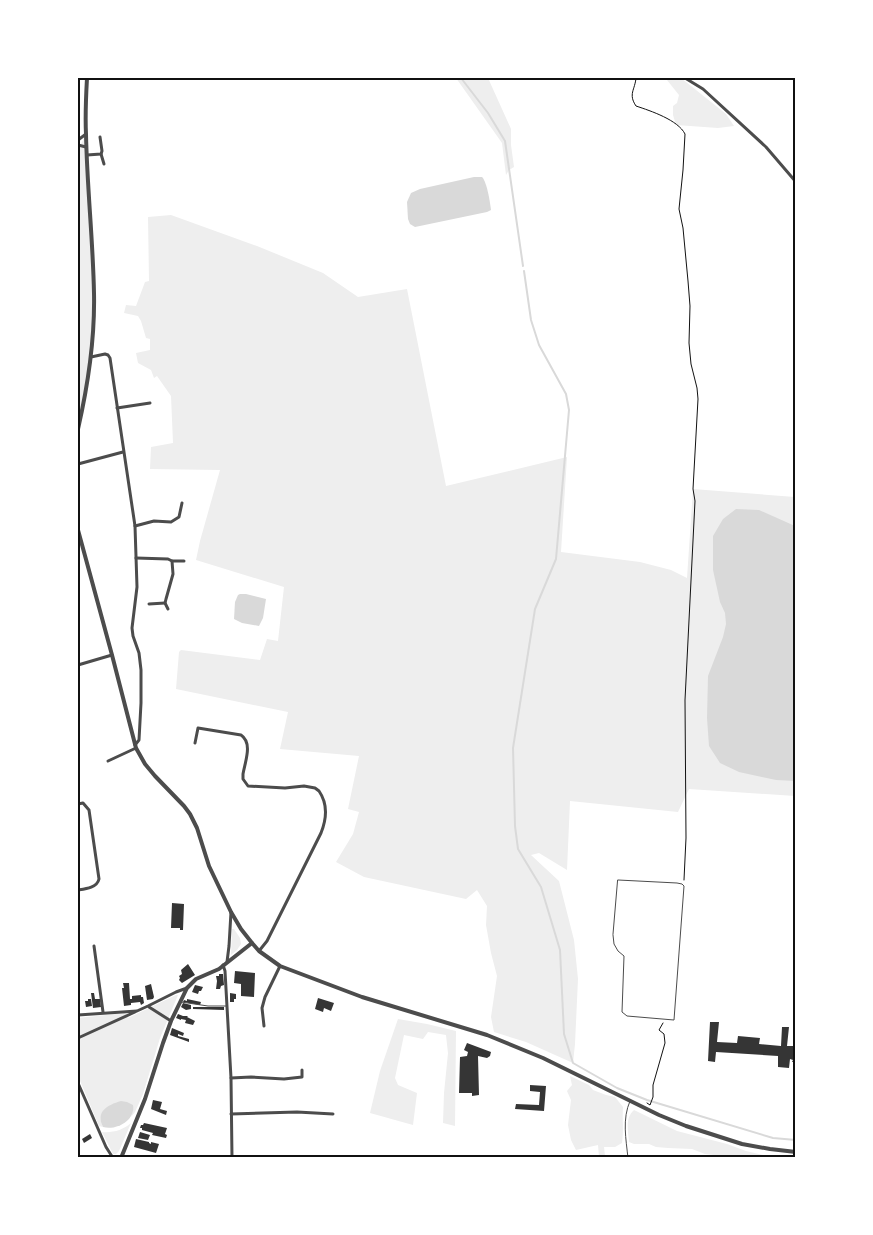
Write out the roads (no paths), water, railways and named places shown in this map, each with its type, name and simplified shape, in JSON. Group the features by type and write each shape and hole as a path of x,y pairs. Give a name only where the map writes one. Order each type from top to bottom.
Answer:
{"street":[{"path":"78,429 91,357 94,294 86,148 87,78"},
{"path":"685,78 703,89 766,147 796,182"},
{"path":"78,140 86,134"},
{"path":"100,137 101,154 104,164"},
{"path":"78,145 86,148"},
{"path":"87,155 101,154"},
{"path":"91,357 108,355 118,408 134,526 137,588 132,632 140,661 142,692 139,740 136,746 108,761"},
{"path":"118,408 150,403"},
{"path":"78,464 123,452"},
{"path":"134,526 154,522 171,522 179,517 182,503"},
{"path":"78,530 136,746 144,764 190,814 197,828 209,866 231,912 241,929 259,951 280,966 362,997 486,1035 543,1058 659,1115 686,1126 742,1144 796,1152"},
{"path":"136,558 184,560"},
{"path":"168,609 165,603 173,574 172,561"},
{"path":"149,604 165,603"},
{"path":"78,665 112,655"},
{"path":"195,743 198,728 241,735 248,743 243,779 248,786 310,787 320,791 325,804 326,817 321,833 267,941 259,951"},
{"path":"78,804 83,803 89,810 99,879 95,886 78,890"},
{"path":"231,912 229,946 225,964 231,1078 232,1158"},
{"path":"121,1158 145,1099 171,1021 187,988 196,979 225,964 252,943"},
{"path":"94,946 102,1012"},
{"path":"264,1026 262,1008 265,997 280,966"},
{"path":"78,1038 187,988"},
{"path":"148,1006 171,1021"},
{"path":"78,1015 138,1011"},
{"path":"231,1078 294,1079 302,1077 302,1070"},
{"path":"78,1082 106,1147 113,1158"},
{"path":"231,1114 297,1112 333,1114"}],"lane":[{"path":"618,880 677,883 684,886 674,1020 663,1019 627,1016 622,1012 624,956 614,944 613,935 618,880"},
{"path":"180,1002 227,1006"},
{"path":"628,1158 625,1115 630,1100"}],"waterway":[{"path":"461,78 488,113 505,141 523,266"},
{"path":"524,271 531,320 539,345 566,394 569,410 556,559 535,609 513,748 515,826 518,849 541,887 560,950 564,1034 573,1063 617,1088 647,1100 773,1138 796,1140"}]}
